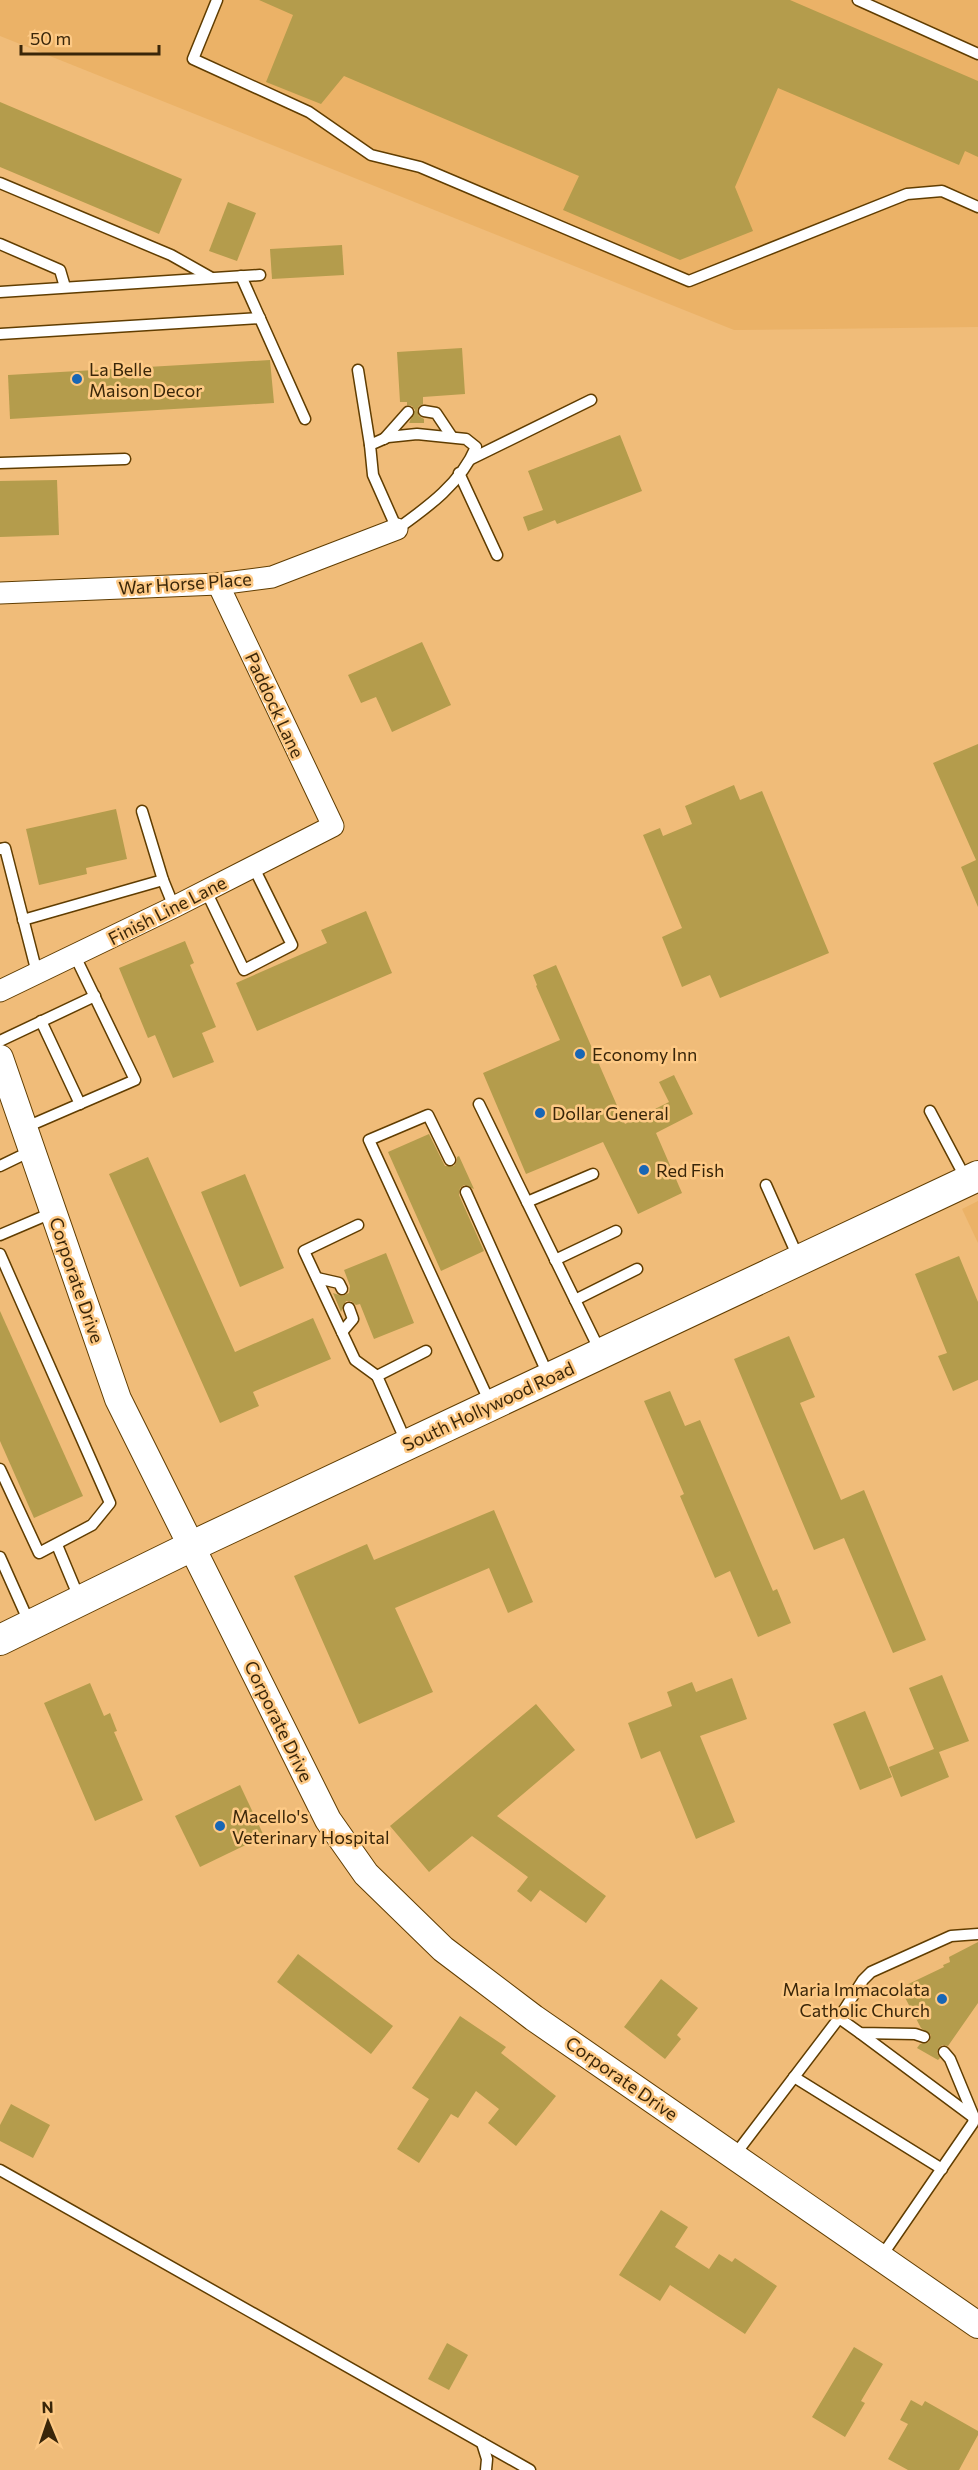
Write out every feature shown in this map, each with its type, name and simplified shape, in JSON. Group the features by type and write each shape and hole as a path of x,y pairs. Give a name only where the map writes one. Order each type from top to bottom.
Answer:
{"main road":[{"name":"South Hollywood Road","path":"0,1640 192,1546 975,1178"}],"street":[{"name":"War Horse Place","path":"0,593 218,584 272,577 397,529"},
{"name":"Paddock Lane","path":"218,584 333,826"},
{"name":"Finish Line Lane","path":"0,991 174,907 333,826"},
{"name":"Corporate Drive","path":"0,1058 118,1400 328,1820 366,1874 443,1949 534,2018 978,2325"}],"lane":[{"path":"217,0 193,59 309,112 371,155 420,167 689,281 908,194 942,191 978,207"},
{"path":"858,0 978,54"},
{"path":"0,183 171,255 211,278"},
{"path":"0,244 60,270 65,287"},
{"path":"0,292 260,274"},
{"path":"241,276 305,419"},
{"path":"0,334 260,318"},
{"path":"358,370 373,475 397,529 434,503 471,459 476,447 466,439 417,434 384,439 370,445"},
{"path":"471,459 591,400"},
{"path":"424,411 436,413 452,437"},
{"path":"384,439 408,412"},
{"path":"0,464 125,459"},
{"path":"459,473 496,555"},
{"path":"142,811 174,907"},
{"path":"0,849 5,848 37,973"},
{"path":"206,891 244,969 292,945 253,866"},
{"path":"23,920 164,880"},
{"path":"0,1166 28,1139 80,1104 135,1080 75,956"},
{"path":"0,1041 95,996"},
{"path":"42,1021 80,1104"},
{"path":"479,1104 601,1353"},
{"path":"930,1110 975,1178"},
{"path":"450,1160 428,1115 369,1140 491,1405"},
{"path":"527,1202 593,1174"},
{"path":"766,1185 799,1260"},
{"path":"466,1192 549,1378"},
{"path":"0,1235 54,1212"},
{"path":"358,1225 304,1251 355,1360 377,1376 407,1445"},
{"path":"555,1260 616,1231"},
{"path":"0,1254 110,1503 92,1525 39,1553 0,1469"},
{"path":"575,1299 637,1269"},
{"path":"317,1278 339,1283 342,1290"},
{"path":"342,1332 353,1319 349,1308"},
{"path":"377,1376 426,1352"},
{"path":"57,1545 80,1600"},
{"path":"0,1557 3,1571 31,1625"},
{"path":"734,2156 839,2018 863,1980 871,1972 951,1936 978,1934"},
{"path":"839,2018 976,2116"},
{"path":"860,2033 915,2034 924,2037"},
{"path":"881,2257 976,2116 950,2059 944,2052"},
{"path":"794,2077 942,2169"},
{"path":"0,2169 530,2470"},
{"path":"482,2443 487,2459 486,2470"}],"shaded area":[{"path":"0,0 978,0 978,327 734,330 0,36"},
{"path":"978,1201 978,1243 962,1209"}],"building":[{"path":"259,0 790,0 978,81 978,157 965,151 959,165 778,88 735,187 753,231 680,260 563,210 579,176 344,76 321,104 266,82 293,15"},
{"path":"0,102 182,179 159,234 0,167"},
{"path":"228,202 256,213 237,261 209,251"},
{"path":"342,245 344,275 272,279 270,249"},
{"path":"462,348 465,394 423,397 423,404 417,410 419,416 424,419 424,423 409,423 415,410 412,406 407,405 407,402 400,402 397,352"},
{"path":"270,360 274,403 10,419 8,375"},
{"path":"620,435 642,491 557,524 555,520 528,531 523,517 543,510 528,471"},
{"path":"57,480 59,535 0,537 0,481"},
{"path":"422,642 451,705 392,732 376,697 361,703 348,675"},
{"path":"978,744 978,907 961,867 976,860 933,763"},
{"path":"734,785 740,800 762,791 829,953 720,998 710,975 682,987 662,937 682,928 643,835 660,828 663,836 692,824 685,806"},
{"path":"116,809 127,859 86,868 87,874 39,885 26,829"},
{"path":"366,911 392,973 257,1031 236,983 327,943 321,930"},
{"path":"185,941 194,963 190,965 216,1027 202,1033 214,1062 173,1078 155,1035 148,1038 119,968"},
{"path":"556,965 625,1124 669,1102 659,1082 674,1075 693,1114 656,1133 682,1193 638,1214 603,1142 526,1174 483,1073 560,1040 533,975"},
{"path":"429,1134 445,1166 454,1166 459,1156 474,1189 464,1185 460,1188 459,1195 484,1251 441,1271 388,1152"},
{"path":"148,1157 235,1352 313,1318 331,1359 253,1392 259,1406 220,1423 109,1174"},
{"path":"245,1174 284,1268 240,1287 201,1192"},
{"path":"386,1253 414,1323 374,1339 360,1304 356,1305 351,1301 346,1301 341,1312 333,1293 342,1296 349,1293 350,1286 344,1270"},
{"path":"959,1256 978,1302 978,1380 953,1391 938,1356 947,1353 915,1274"},
{"path":"0,1311 83,1496 34,1518 0,1441"},
{"path":"789,1336 815,1397 800,1403 841,1500 864,1490 926,1640 893,1653 844,1538 814,1550 734,1359"},
{"path":"670,1391 685,1426 700,1420 773,1591 777,1589 791,1623 758,1637 730,1571 715,1578 680,1496 684,1494 644,1401"},
{"path":"494,1510 533,1602 508,1613 489,1568 395,1608 433,1692 359,1724 294,1576 367,1544 374,1560"},
{"path":"942,1675 969,1741 939,1752 949,1777 901,1797 889,1767 934,1749 909,1688"},
{"path":"732,1678 747,1719 700,1736 735,1822 696,1839 660,1751 641,1759 628,1723 672,1706 667,1692 692,1682 696,1692"},
{"path":"90,1683 104,1716 110,1713 117,1731 114,1732 143,1800 95,1821 44,1703"},
{"path":"536,1704 575,1750 497,1816 606,1896 586,1923 540,1890 531,1902 517,1891 528,1877 472,1836 429,1872 390,1826"},
{"path":"865,1711 892,1777 860,1790 833,1724"},
{"name":"Macello's Veterinary Hospital","path":"240,1785 264,1836 200,1867 175,1816"},
{"name":"Maria Immacolata Catholic Church","path":"978,1942 978,2003 948,2046 939,2047 937,2053 940,2058 938,2060 917,2048 920,2044 929,2042 931,2035 921,2028 900,1988 944,1967 943,1965 950,1962 949,1957"},
{"path":"298,1954 393,2026 371,2054 277,1982"},
{"path":"661,1979 698,2008 677,2035 681,2039 665,2059 624,2027"},
{"path":"460,2016 506,2047 501,2053 556,2096 516,2146 488,2123 499,2109 476,2091 458,2118 451,2114 419,2163 397,2149 429,2099 412,2088"},
{"path":"11,2104 50,2125 33,2158 0,2141 0,2125"},
{"path":"661,2210 688,2227 675,2247 709,2269 719,2254 732,2262 735,2258 777,2286 745,2334 670,2285 660,2301 619,2275"},
{"path":"447,2343 468,2355 449,2390 428,2379"},
{"path":"854,2347 883,2364 861,2401 865,2403 845,2437 812,2417"},
{"path":"911,2400 922,2406 925,2401 978,2431 959,2470 908,2470 888,2459 908,2424 900,2420"}],"place":[{"name":"La Belle Maison Decor","path":"77,379"},
{"name":"Economy Inn","path":"580,1054"},
{"name":"Dollar General","path":"540,1113"},
{"name":"Red Fish","path":"644,1170"},
{"name":"Macello's Veterinary Hospital","path":"220,1826"},
{"name":"Maria Immacolata Catholic Church","path":"942,1999"}]}
